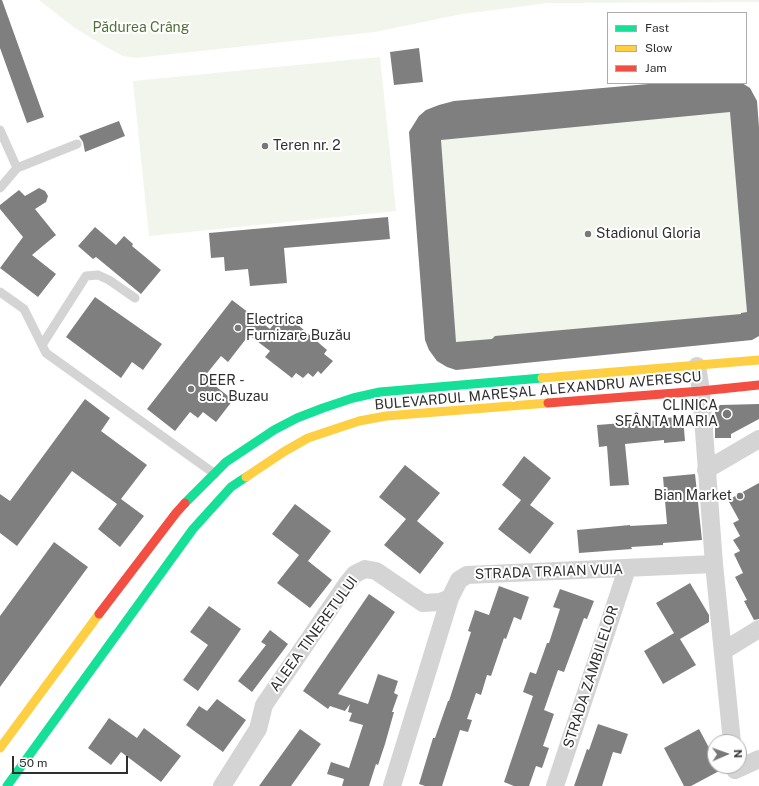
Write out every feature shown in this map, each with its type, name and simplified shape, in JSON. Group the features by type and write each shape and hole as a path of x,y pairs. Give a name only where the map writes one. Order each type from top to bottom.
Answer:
{"main road":[{"name":"BULEVARDUL MAREȘAL ALEXANDRU AVERESCU","path":"7,786 135,604 193,529 222,480 226,462 274,430 297,418 353,398 380,392 759,360"},
{"name":"BULEVARDUL MAREȘAL ALEXANDRU AVERESCU","path":"0,748 120,592 176,513 222,480 261,465 308,438 359,421 386,416 759,385"}],"street":[{"path":"697,366 701,391 714,564 731,734"},
{"path":"706,470 759,439"},
{"name":"STRADA TRAIAN VUIA","path":"392,786 450,598 459,580 467,575 714,564"},
{"name":"ALEEA TINERETULUI","path":"222,786 258,729 264,705 355,574 365,569 376,571 423,603 440,602 450,598"},
{"name":"STRADA ZAMBILELOR","path":"555,786 627,569"},
{"path":"723,651 759,629"},
{"path":"747,766 759,759"}],"lane":[{"path":"0,130 17,168"},
{"path":"0,188 17,168 77,144"},
{"path":"42,345 86,276 98,275 109,280 135,298"},
{"path":"0,292 24,310 46,353 222,480"}],"green space":[{"name":"Pădurea Crâng","path":"39,0 759,0 759,2 548,3 462,14 375,32 136,58 123,56 108,48 75,28"},
{"name":"Teren nr. 2","path":"380,57 396,211 149,236 133,81"},
{"name":"Stadionul Gloria","path":"649,84 744,84 750,88 757,101 759,128 759,336 456,370 437,361 429,350 425,340 409,132 419,116 426,110 454,101"}],"building":[{"path":"0,0 2,0 44,117 27,123 0,48"},
{"path":"419,48 423,82 394,85 390,52"},
{"path":"649,84 744,84 750,88 757,101 759,128 759,336 752,340 456,370 437,361 429,350 425,340 409,132 419,116 426,110 454,101","holes":["730,112 747,312 495,336 492,339 456,342 441,140"]},
{"path":"119,121 125,136 85,152 83,142 79,136"},
{"path":"39,188 45,191 48,196 46,202 35,209 56,235 32,255 56,274 38,297 0,268 23,237 0,209 0,205 19,190 25,196"},
{"path":"388,217 390,239 284,248 287,283 250,286 248,269 225,271 224,257 211,258 209,233"},
{"path":"95,227 116,245 124,236 133,244 132,246 161,270 141,294 96,257 93,259 78,246"},
{"path":"95,297 162,344 143,370 132,362 121,378 66,337"},
{"path":"232,300 270,329 279,317 286,323 290,318 327,350 324,354 333,361 321,374 318,371 313,377 308,373 303,378 296,373 292,378 265,357 270,351 249,335 228,362 221,356 204,377 233,400 216,422 203,412 198,418 190,412 175,431 147,409"},
{"path":"85,399 110,418 101,431 147,465 121,499 144,516 120,547 98,529 117,504 72,471 17,546 0,533 0,494 10,501"},
{"path":"759,404 759,419 731,434 731,438 715,438 715,411 720,405"},
{"path":"683,417 685,441 664,443 664,440 625,444 629,485 610,486 607,446 599,447 597,425"},
{"path":"524,456 551,478 530,505 554,523 530,554 498,529 521,500 502,485"},
{"path":"405,465 440,493 417,521 444,543 420,574 384,545 406,519 379,497"},
{"path":"695,474 702,540 631,547 632,549 579,553 577,530 630,525 667,524 663,477"},
{"path":"759,483 759,619 754,620 744,601 747,600 735,577 743,573 734,554 740,551 733,540 740,536 733,523 739,520 728,500"},
{"path":"295,504 331,531 308,561 332,580 310,608 277,583 299,555 272,534"},
{"path":"54,542 88,567 0,687 0,616"},
{"path":"690,583 709,615 709,622 680,639 696,665 663,684 644,651 674,633 656,603"},
{"path":"499,586 529,597 521,620 514,617 506,639 504,638 491,676 487,675 481,695 476,693 467,719 472,720 468,732 460,730 442,786 425,786 419,784 433,738 435,738 449,701 471,632 468,631 475,610 489,615"},
{"path":"560,589 594,601 587,619 584,618 564,672 558,670 544,710 554,714 543,746 549,748 542,768 536,766 529,786 514,786 504,782 533,696 523,692 530,672 536,674 547,643 549,643 560,609 553,607"},
{"path":"369,594 395,612 338,694 368,704 378,674 398,681 394,693 398,695 392,712 394,712 385,744 378,765 376,764 369,786 342,786 344,779 327,774 331,762 349,768 363,725 349,721 352,713 348,712 350,704 345,711 330,706 328,709 303,691"},
{"path":"209,606 241,629 198,691 183,680 208,645 190,632"},
{"path":"270,630 288,644 252,692 238,681 266,645 261,642"},
{"path":"217,699 246,720 223,752 186,725 199,706 207,711"},
{"path":"109,718 137,738 144,728 181,756 161,782 121,752 111,765 88,748"},
{"path":"598,724 628,734 621,754 613,752 602,786 574,786 587,749 589,750"},
{"path":"300,729 321,744 291,786 259,786"},
{"path":"699,729 707,744 707,774 714,774 691,786 684,786 664,748"}],"traffic: fast":[{"path":"185,503 226,462 274,430 297,418 323,408 353,398 380,392 542,378"},
{"path":"7,786 193,529 231,487 246,477"}],"traffic: slow":[{"path":"542,378 759,360"},
{"path":"246,477 285,451 308,438 359,421 386,416 548,403"},
{"path":"0,748 99,614"}],"traffic: jam":[{"path":"548,403 759,385"},
{"path":"99,614 185,503"}],"place":[{"name":"Teren nr. 2","path":"265,146"},
{"name":"Stadionul Gloria","path":"588,234"},
{"name":"Electrica Furnizare Buzău","path":"238,328"},
{"name":"DEER - suc. Buzau","path":"191,389"},
{"name":"CLINICA SFÂNTA MARIA","path":"727,414"},
{"name":"Bian Market","path":"740,496"}]}
